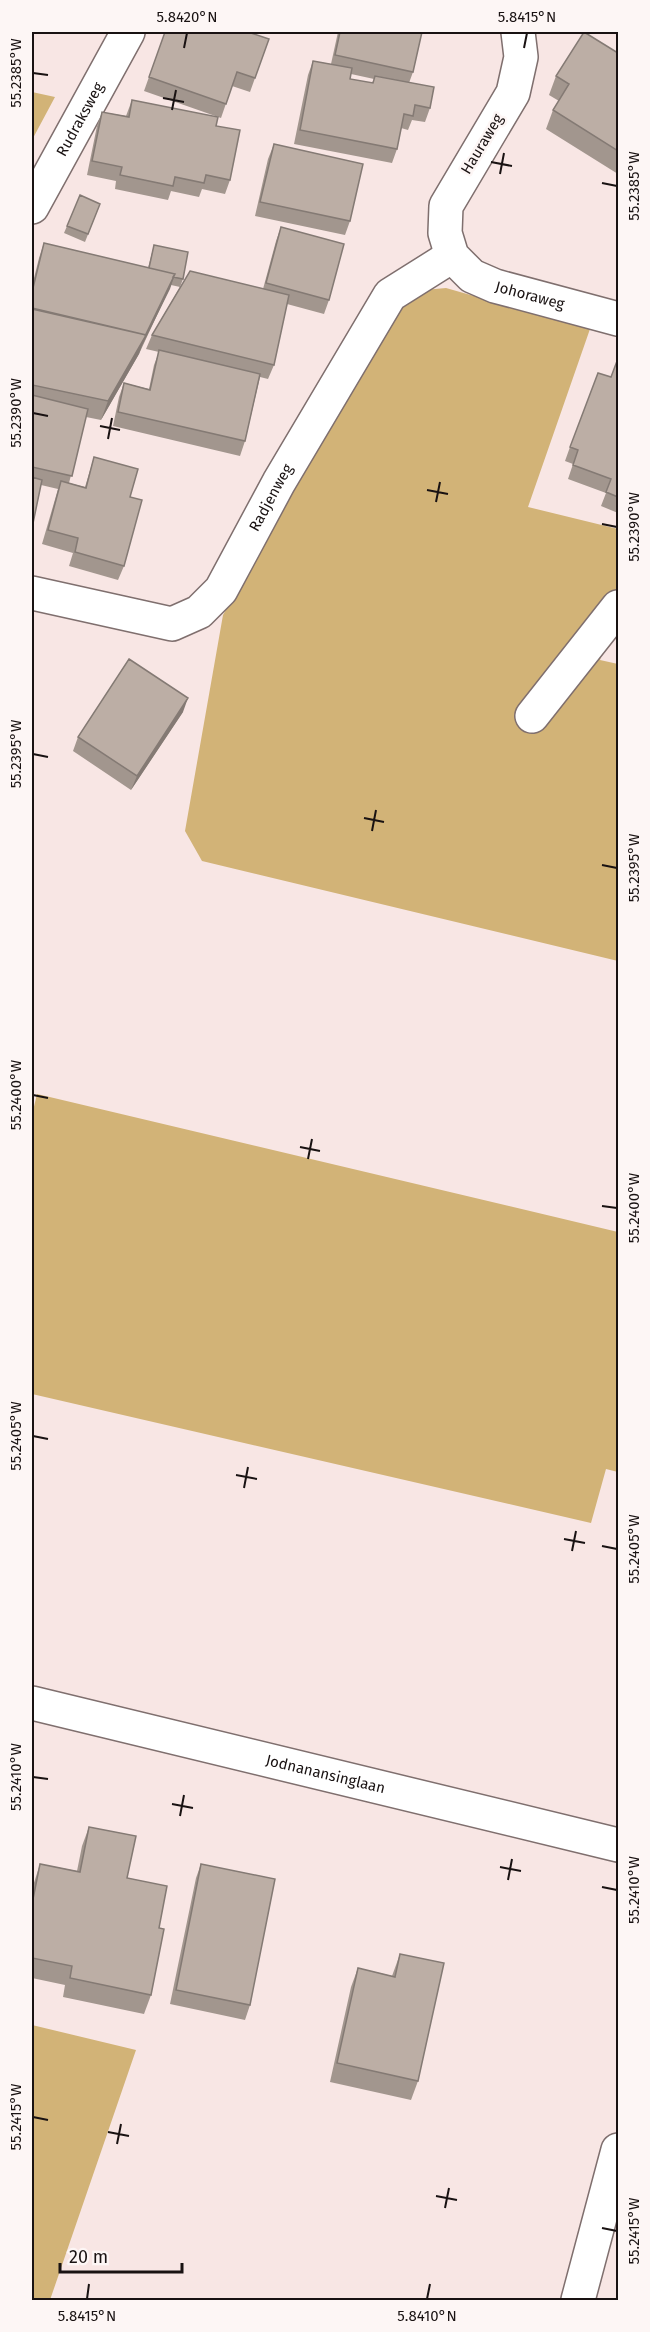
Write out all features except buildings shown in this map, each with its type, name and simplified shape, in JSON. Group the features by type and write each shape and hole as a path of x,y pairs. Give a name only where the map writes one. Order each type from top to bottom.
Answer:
{"street":[{"name":"Rudraksweg","path":"32,207 128,32"},
{"name":"Hauraweg","path":"452,256 445,233 446,206 513,93 521,57 518,32"},
{"name":"Johoraweg","path":"452,256 472,276 495,286 618,319"},
{"name":"Radjenweg","path":"32,593 172,624 199,612 221,590 279,482 390,295 452,256"},
{"path":"532,716 618,607"},
{"name":"Jodnanansinglaan","path":"32,1703 618,1845"},
{"path":"578,2301 618,2150"}],"shaded area":[{"path":"32,92 55,97 32,140"},
{"path":"446,288 590,329 528,507 618,529 618,603 600,660 618,664 618,961 202,861 185,831 223,615 399,300 424,290"},
{"path":"37,1094 618,1232 618,1472 606,1469 591,1523 32,1394 32,1115"},
{"path":"32,2025 136,2050 50,2300 32,2300"}]}
